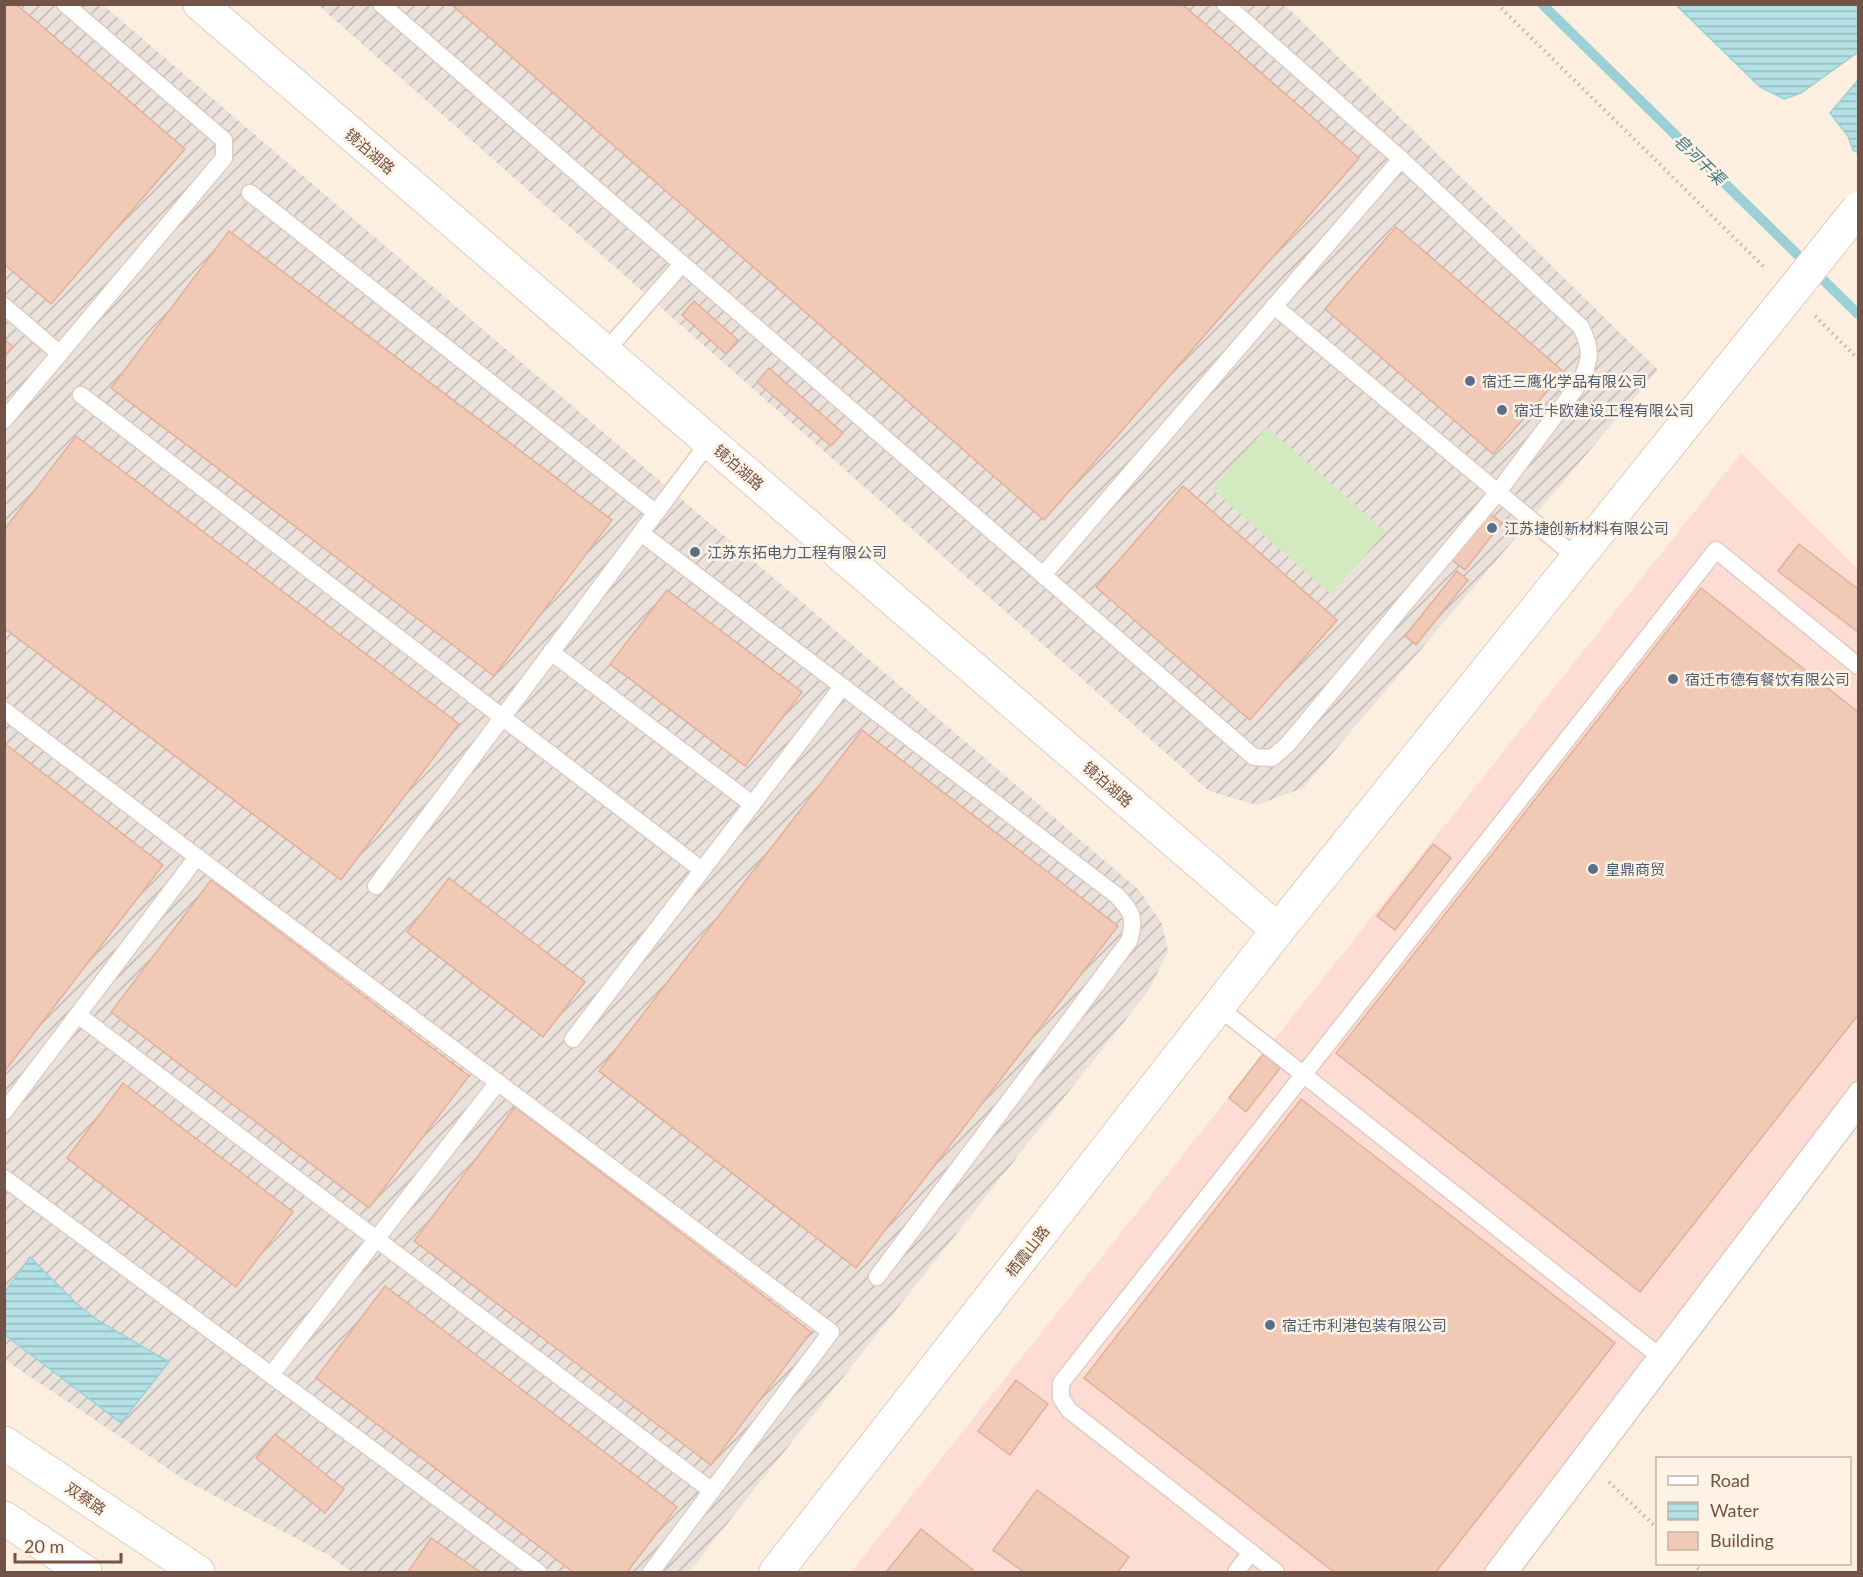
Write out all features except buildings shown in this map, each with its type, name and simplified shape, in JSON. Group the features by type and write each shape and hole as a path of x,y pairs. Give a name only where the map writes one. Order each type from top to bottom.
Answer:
{"street":[{"name":"镜泊湖路","path":"201,4 1278,930"},
{"name":"栖霞山路","path":"776,1572 1278,930 1858,209"},
{"name":"双蔡路","path":"4,1443 198,1572"},
{"path":"4,1518 85,1572"}],"lane":[{"path":"4,420 224,158 224,140 65,4"},
{"path":"381,4 1254,757 1272,758 1287,745 1497,492 1581,381 1589,363 1589,345 1581,327 1401,159 1225,4"},
{"path":"1043,575 1401,159"},
{"path":"250,193 656,513"},
{"path":"605,352 682,264"},
{"path":"4,306 60,354"},
{"path":"1274,306 1577,558"},
{"path":"81,395 702,870"},
{"path":"376,886 709,442"},
{"path":"641,533 1130,908 1134,925 1129,941 877,1277"},
{"path":"1276,1572 1069,1410 1061,1398 1061,1383 1716,550 1858,666"},
{"path":"551,652 753,804"},
{"path":"573,1039 842,687"},
{"path":"4,710 831,1332 651,1572"},
{"path":"4,1112 197,857"},
{"path":"1218,1007 1658,1354"},
{"path":"78,1015 712,1491"},
{"path":"271,1375 498,1082"},
{"path":"1493,1572 1858,1090"},
{"path":"1510,1572 1858,1109"},
{"path":"4,1178 538,1572"},
{"path":"1236,1572 1251,1552"}],"path":[{"path":"1497,4 1769,271"},
{"path":"1811,312 1858,359"},
{"path":"1591,1464 1656,1527"}],"shaded area":[{"path":"4,5 103,5 1139,890 1162,924 1168,951 1149,990 689,1572 352,1572 328,1555 188,1482 5,1360"},
{"name":"江苏捷创新材料有限公司","path":"318,5 1285,5 1658,370 1303,788 1257,805 1209,791"},
{"path":"1741,453 1858,569 1858,1091 1497,1572 851,1572"}],"green space":[{"path":"1267,427 1386,532 1331,594 1212,489"}],"water":[{"path":"1676,5 1858,5 1858,52 1801,93 1784,99 1760,87"},
{"path":"1858,80 1858,153 1853,150 1848,136 1830,113"},
{"path":"30,1257 76,1303 97,1320 169,1362 121,1423 5,1335 5,1292"}],"waterway":[{"name":"皂河干渠","path":"1542,4 1858,314"}],"place":[{"name":"宿迁三鹰化学品有限公司","path":"1470,381"},
{"name":"宿迁卡欧建设工程有限公司","path":"1502,410"},
{"name":"江苏捷创新材料有限公司","path":"1492,528"},
{"name":"江苏东拓电力工程有限公司","path":"695,552"},
{"name":"宿迁市德有餐饮有限公司","path":"1673,679"},
{"name":"皇鼎商贸","path":"1593,869"},
{"name":"宿迁市利港包装有限公司","path":"1270,1325"}]}
